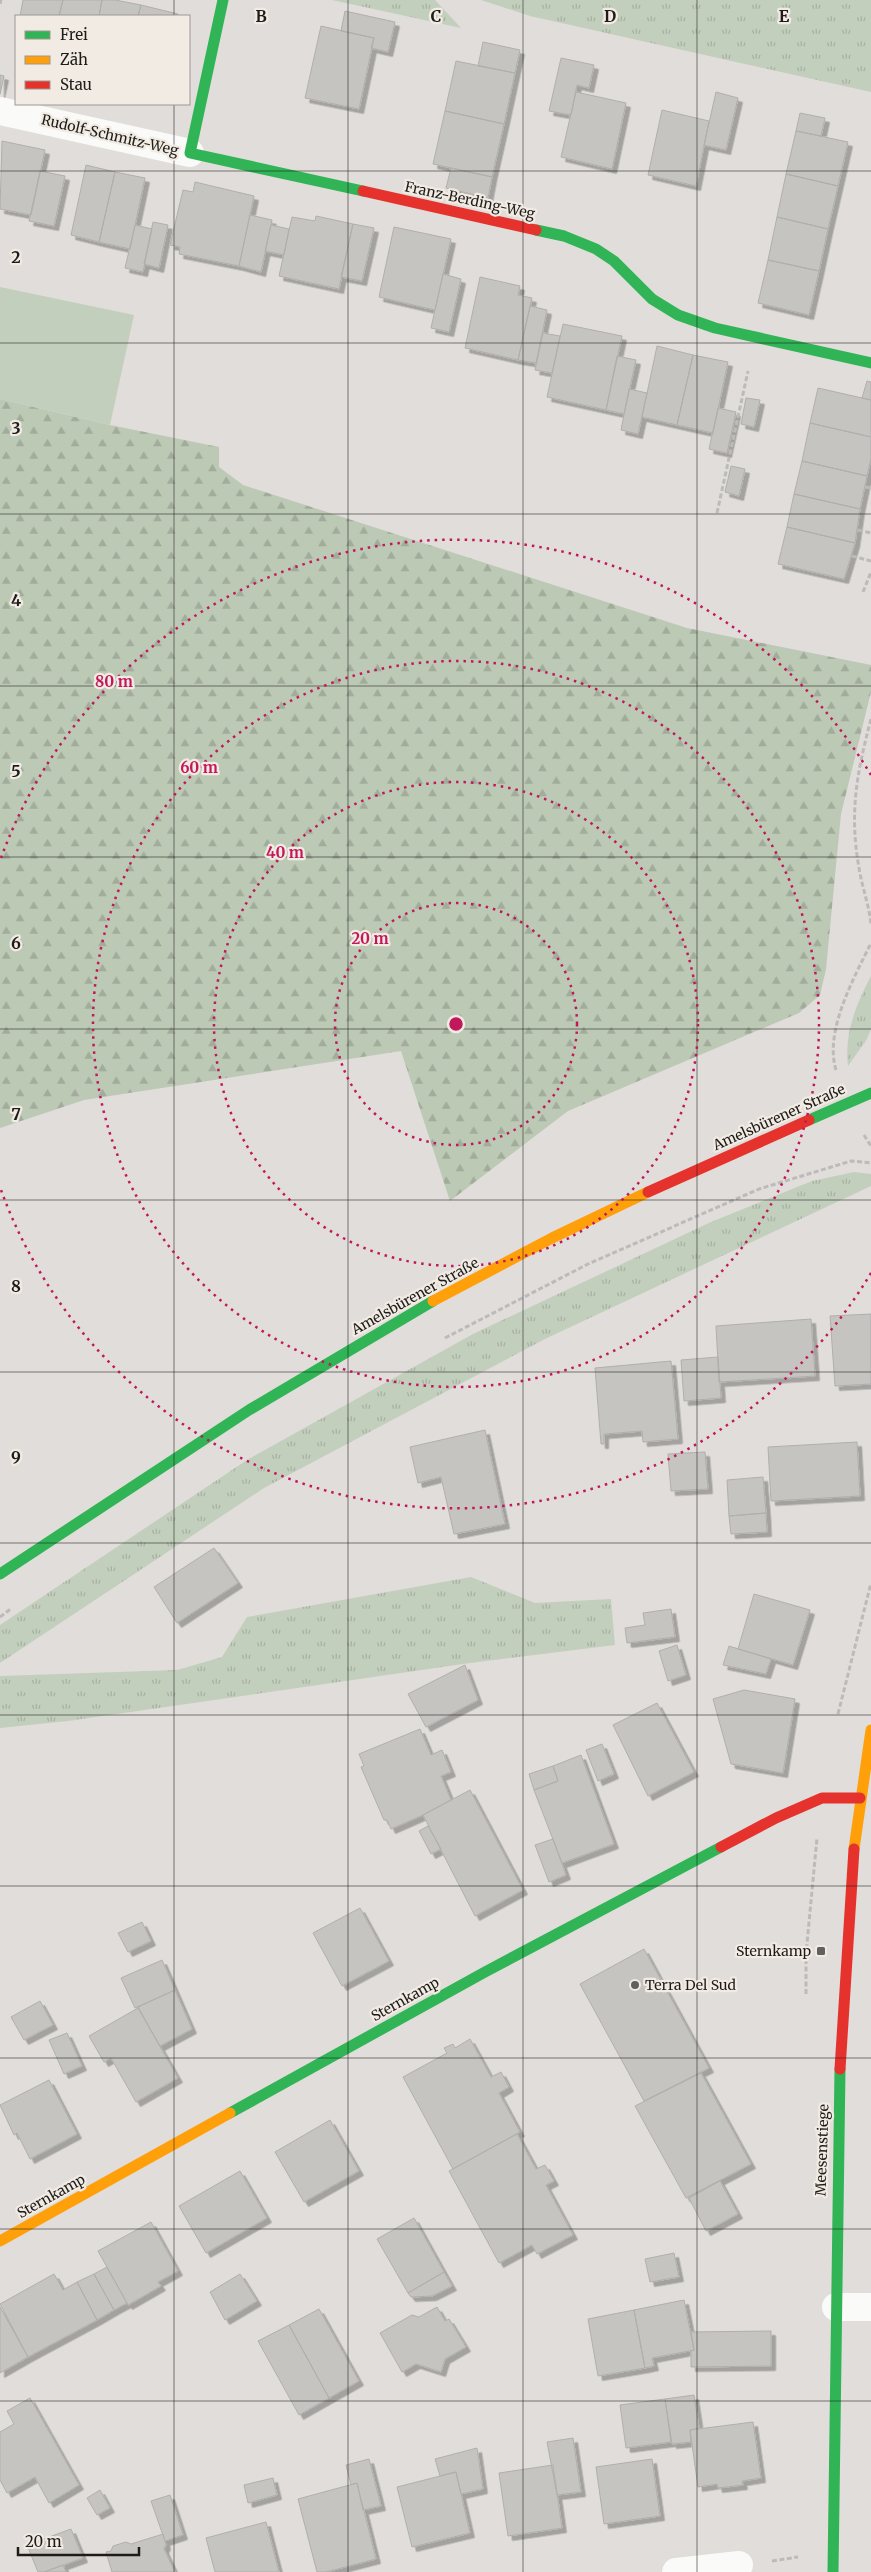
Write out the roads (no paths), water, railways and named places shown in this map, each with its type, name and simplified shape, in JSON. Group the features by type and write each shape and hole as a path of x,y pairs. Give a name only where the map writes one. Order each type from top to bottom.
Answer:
{"street":[{"path":"190,153 223,0"},
{"name":"Rudolf-Schmitz-Weg","path":"0,111 190,153"},
{"name":"Franz-Berding-Weg","path":"190,153 564,236 596,249 614,261 652,299 678,315 715,328 871,363"},
{"name":"Amelsbürener Straße","path":"0,1574 104,1503 288,1384 508,1261 641,1195 871,1093"},
{"name":"Meesenstiege","path":"833,2572 836,2307 835,2183 845,1955 860,1798 871,1730"},
{"name":"Sternkamp","path":"0,2241 485,1972 776,1818 822,1798 860,1798"},
{"path":"836,2307 871,2307"},
{"path":"676,2572 739,2565"}],"place":[{"name":"Sternkamp","path":"821,1951"},
{"name":"Terra Del Sud","path":"635,1985"}]}
